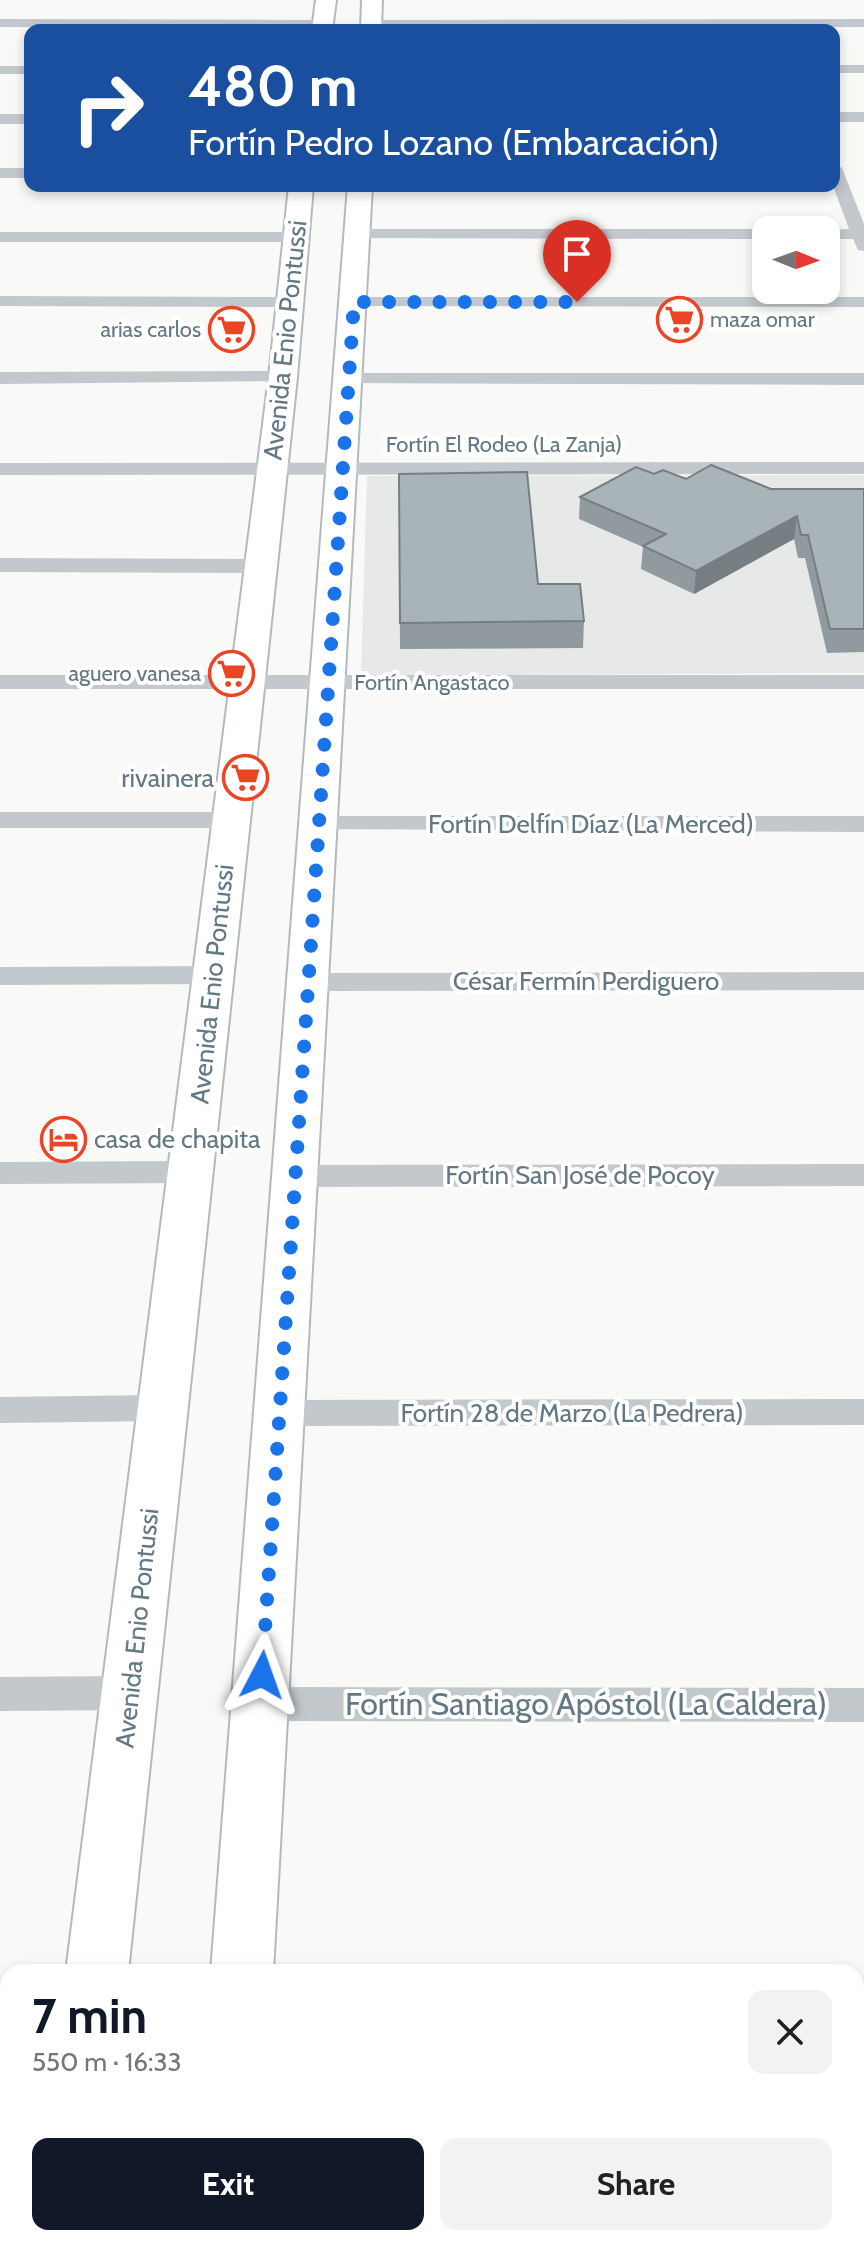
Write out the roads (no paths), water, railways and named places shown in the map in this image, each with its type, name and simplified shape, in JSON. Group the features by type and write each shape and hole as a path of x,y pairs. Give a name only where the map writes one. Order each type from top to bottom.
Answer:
{"main road":[{"path":"322,24 326,0"},
{"path":"371,24 372,0"},
{"name":"Avenida Enio Pontussi","path":"98,1964 283,377 301,192"},
{"path":"243,1964 360,192"}],"street":[{"path":"0,23 80,24"},
{"path":"576,24 864,23"},
{"path":"840,69 864,69"},
{"path":"0,70 24,70"},
{"path":"840,117 864,117"},
{"path":"0,119 24,119"},
{"path":"0,173 24,173"},
{"path":"840,175 863,238 840,236"},
{"path":"356,234 752,234"},
{"path":"0,237 297,237"},
{"path":"0,301 290,302"},
{"path":"354,302 864,302"},
{"path":"0,378 283,377"},
{"path":"349,379 864,379"},
{"name":"Fortín El Rodeo (La Zanja)","path":"0,469 864,468"},
{"path":"0,565 260,566"},
{"name":"Fortín Angastaco","path":"0,682 864,682"},
{"path":"0,820 230,820"},
{"name":"Fortín Delfín Díaz (La Merced)","path":"319,824 864,824"},
{"path":"0,976 214,975"},
{"name":"César Fermín Perdiguero","path":"308,982 864,981"},
{"path":"0,1173 191,1172"},
{"name":"Fortín San José de Pocoy","path":"295,1176 864,1175"},
{"path":"0,1410 162,1408"},
{"name":"Fortín 28 de Marzo (La Pedrera)","path":"279,1413 864,1412"},
{"path":"0,1694 130,1693"},
{"name":"Fortín Santiago Apóstol (La Caldera)","path":"260,1704 864,1705"}],"place":[{"name":"maza omar","path":"679,319"},
{"name":"arias carlos","path":"232,329"},
{"name":"aguero vanesa","path":"232,673"},
{"name":"rivainera","path":"245,778"},
{"name":"casa de chapita","path":"63,1139"}]}
